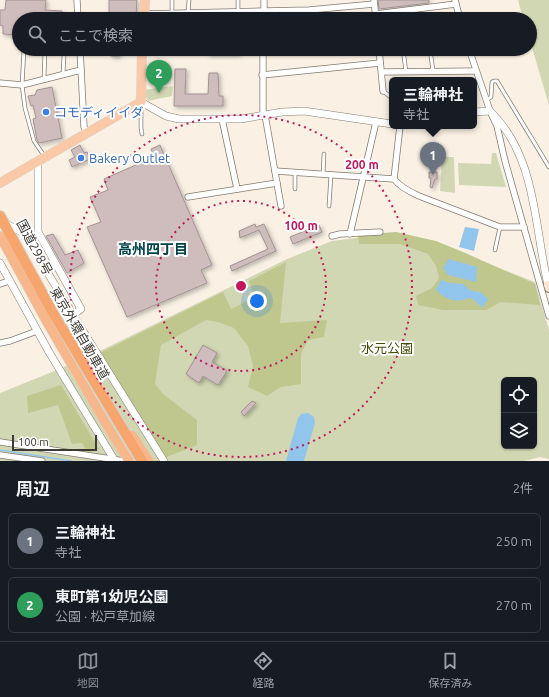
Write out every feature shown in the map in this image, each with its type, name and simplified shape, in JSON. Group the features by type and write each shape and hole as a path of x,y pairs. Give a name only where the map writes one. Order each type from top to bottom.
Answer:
{"highway":[{"name":"国道298号","path":"0,208 4,226 149,461"},
{"name":"東京外環自動車道","path":"0,216 52,313 142,461"},
{"name":"東京外環自動車道","path":"4,226 46,309 137,461"},
{"name":"国道298号","path":"1,241 129,461"}],"main road":[{"path":"144,12 145,0"},
{"path":"0,183 141,102 142,56"}],"street":[{"path":"77,0 78,12"},
{"path":"264,0 264,12"},
{"path":"238,12 309,10 374,2 375,12"},
{"path":"402,12 455,2 458,12"},
{"path":"80,56 84,128 87,132"},
{"path":"263,56 264,115 281,206"},
{"path":"380,56 383,91"},
{"path":"471,56 497,126 549,316"},
{"path":"262,75 380,63"},
{"path":"0,83 22,85 81,70"},
{"path":"382,72 476,71"},
{"path":"141,102 158,113 172,118 241,119 288,111 304,111 389,124"},
{"path":"477,112 490,110"},
{"path":"490,110 500,120 510,136 518,152 528,179 533,198 549,286"},
{"path":"222,119 237,189"},
{"path":"350,234 376,122"},
{"path":"394,179 400,129"},
{"path":"42,159 38,232 81,309 73,315"},
{"path":"275,171 394,179 412,193 500,227 524,227"},
{"path":"188,197 277,183"},
{"path":"4,226 24,233 30,239 48,275 164,461"},
{"path":"332,236 380,232"},
{"path":"0,263 37,331 114,460"},
{"path":"0,284 9,281"},
{"path":"0,343 37,331"},
{"path":"0,442 124,461"},
{"path":"0,455 42,461"}],"lane":[{"path":"170,12 172,0"},
{"path":"189,0 191,12"},
{"path":"238,0 238,12"},
{"path":"24,56 22,85 30,131 42,159"},
{"path":"44,79 45,56"},
{"path":"63,74 64,56"},
{"path":"404,56 406,72"},
{"path":"431,56 433,71"},
{"path":"487,100 491,96 492,82 494,80 497,81 549,166"},
{"path":"383,91 389,96"},
{"path":"141,102 142,134"},
{"path":"323,174 324,154"},
{"path":"295,172 295,189"},
{"path":"329,206 331,174"},
{"path":"495,250 500,227"}],"green space":[{"path":"518,0 549,0 549,105 534,56 537,56 537,12 521,12"},
{"path":"173,86 172,96 148,101 143,90"},
{"path":"492,153 496,153 506,187 459,185 458,163 491,164"},
{"path":"442,157 454,157 455,193 440,191"},
{"path":"396,232 436,241 535,284 540,305 501,302 486,310 443,310 418,305 416,296 432,288 439,278 436,266 428,254 400,244 359,244 358,235"},
{"name":"水元公園","path":"371,236 484,262 535,282 549,330 549,459 540,457 525,461 0,461 0,393 104,349 287,259 332,241"},
{"path":"286,262 280,323 327,320 324,337 308,340 301,354 301,384 281,387 267,396 248,387 253,366 248,346 234,328 218,322 206,320 161,345 155,384 163,394 197,420 197,445 164,458 98,354 223,292 231,309 255,297 249,281"},
{"path":"61,385 99,449 87,453 82,443 72,444 58,405 28,413 27,396"}],"water":[{"path":"465,227 479,229 474,251 459,247"},
{"path":"449,259 477,267 476,282 448,275 443,268"},
{"path":"441,280 450,283 463,284 470,290 482,293 488,299 482,308 471,298 454,300 447,298 436,289"},
{"path":"308,413 314,417 315,423 304,461 286,461 298,418 301,414"}],"building":[{"path":"6,0 46,0 45,10 62,11 12,12 12,35 3,34 3,26 0,25 0,10 5,10"},
{"path":"109,0 137,0 136,12 109,12"},
{"path":"378,0 429,0 429,3 379,9"},
{"path":"175,69 186,69 185,94 208,94 209,73 218,73 219,96 223,96 223,106 174,106"},
{"name":"コモディイイダ","path":"52,87 62,138 39,143 37,140 33,119 36,118 33,105 31,106 28,96 35,95 37,90"},
{"path":"80,145 84,153 87,152 90,159 72,167 69,160 75,157 71,150"},
{"path":"160,145 212,265 201,270 207,283 127,317 87,227 101,222 90,197 108,190 104,179 154,157 151,149"},
{"path":"429,172 437,172 437,179 435,179 432,188 430,187 431,178 429,178"},
{"path":"255,224 256,227 264,224 276,251 232,271 230,266 268,249 259,230 240,238 239,231"},
{"path":"319,225 322,232 293,244 290,237"},
{"path":"53,234 65,255 78,250 84,263 67,273 46,236"},
{"path":"203,345 217,353 212,362 227,371 218,385 203,376 199,383 186,374"},
{"path":"252,401 256,403 244,416 241,412"}],"waterway":[{"path":"0,450 71,461"}],"place":[{"name":"東町第1幼児公園","path":"159,93"},
{"name":"コモディイイダ","path":"46,112"},
{"name":"Bakery Outlet","path":"81,158"},
{"name":"三輪神社","path":"433,175"}],"district":[{"name":"高州四丁目","path":"153,249"}]}
